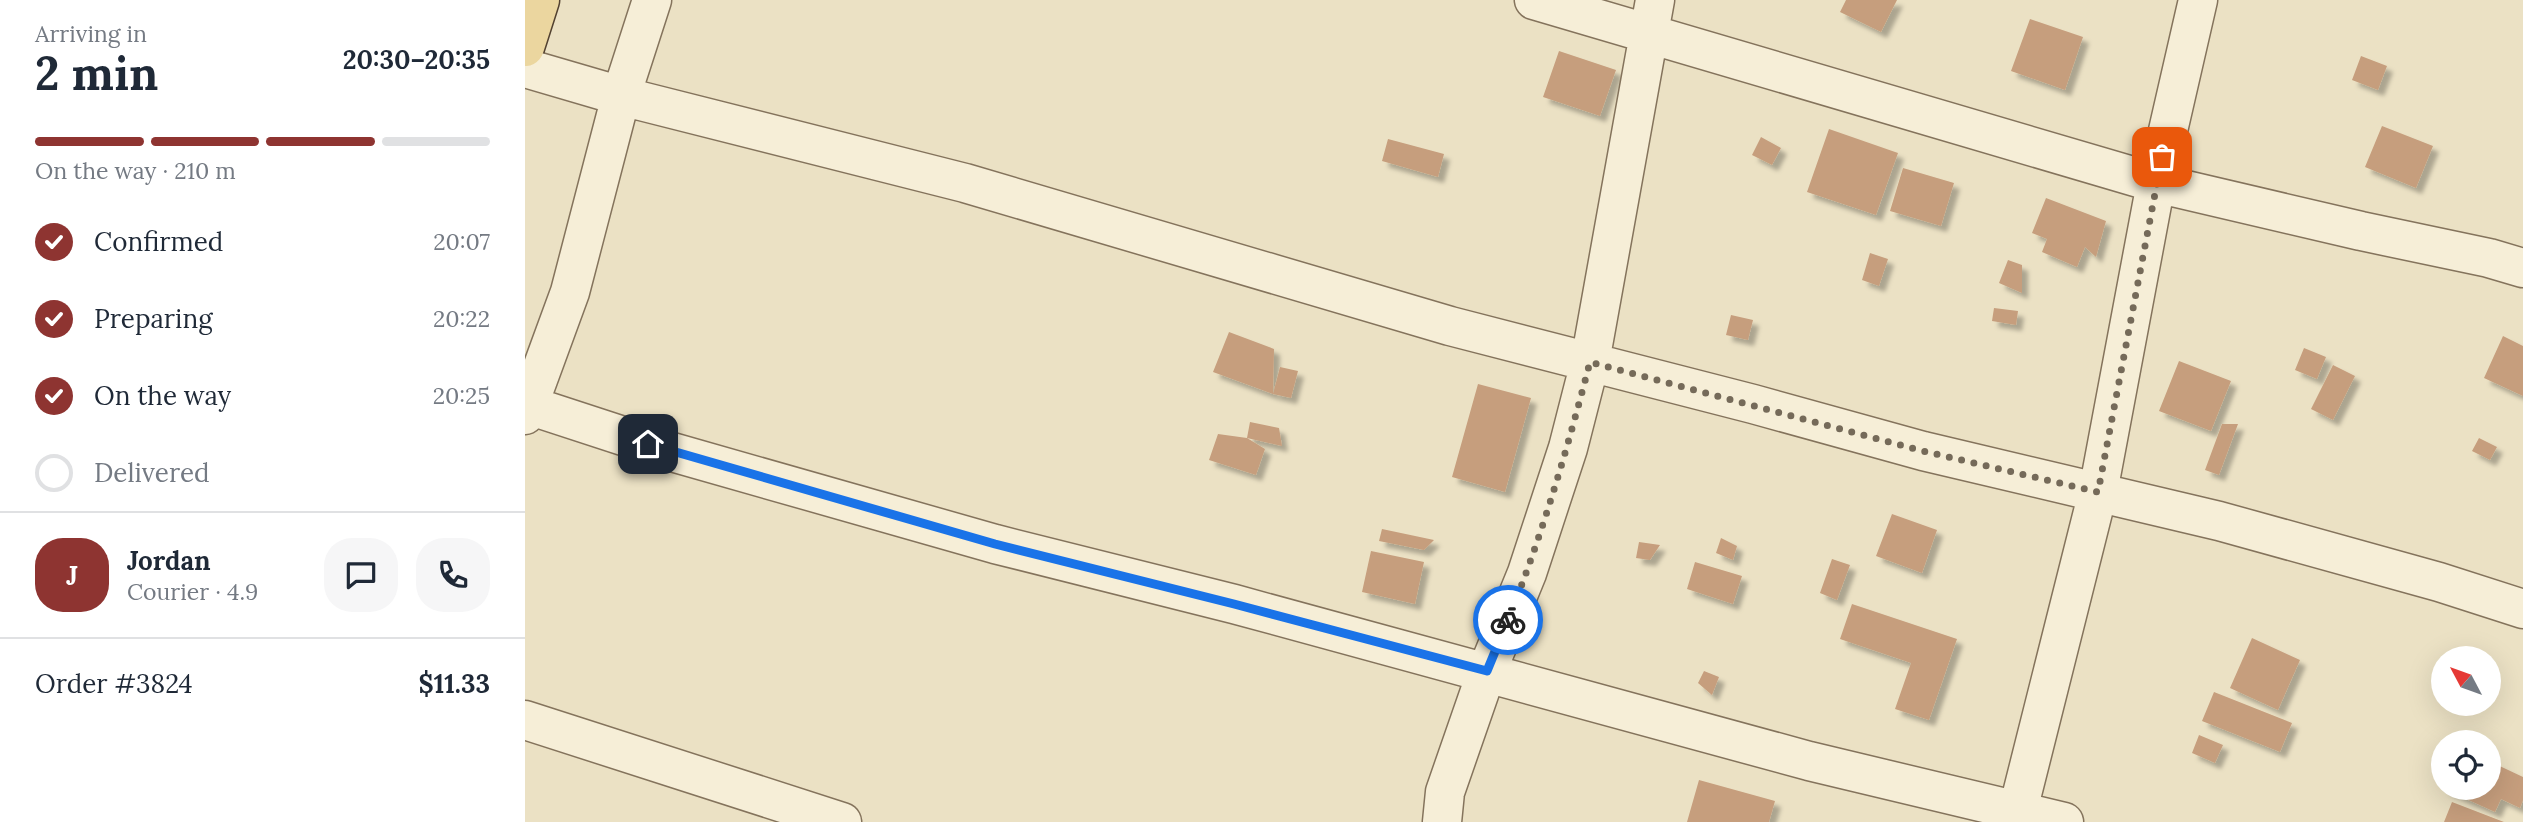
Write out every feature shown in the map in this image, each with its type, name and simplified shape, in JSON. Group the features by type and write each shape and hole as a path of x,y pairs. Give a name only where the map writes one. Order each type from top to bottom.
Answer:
{"main road":[{"path":"525,47 540,0"}],"street":[{"path":"652,0 621,96 570,292 526,408 995,544 1487,671 1625,713 2016,816 2064,822"},
{"path":"1534,0 1652,16 2156,183 2523,268"},
{"path":"2016,816 2098,492 2156,183 2198,0"},
{"path":"1443,822 1445,792 1487,671 1531,560 1568,448 1590,362 1652,16"},
{"path":"525,68 621,96 965,183 1450,326 1923,451 2098,492 2335,553 2523,609"},
{"path":"525,720 842,822"}],"building":[{"path":"1846,0 1897,0 1881,32 1840,12"},
{"path":"2030,19 2083,37 2065,90 2011,71"},
{"path":"1559,51 1616,70 1600,116 1543,97"},
{"path":"2361,56 2387,66 2378,90 2352,80"},
{"path":"2382,126 2433,146 2416,188 2365,167"},
{"path":"1829,129 1898,153 1876,215 1807,192"},
{"path":"1761,137 1781,148 1772,165 1752,155"},
{"path":"1388,139 1444,154 1438,177 1382,161"},
{"path":"1903,168 1954,183 1941,226 1890,211"},
{"path":"2046,198 2106,221 2096,257 2085,247 2077,267 2042,252 2047,239 2032,233"},
{"path":"1870,253 1888,259 1879,286 1862,280"},
{"path":"2008,260 2022,265 2022,293 1999,283"},
{"path":"1994,308 2018,311 2016,325 1992,321"},
{"path":"1731,315 1753,320 1748,340 1726,335"},
{"path":"1229,332 1274,349 1273,394 1213,372"},
{"path":"2503,336 2523,346 2523,396 2484,378"},
{"path":"2304,348 2326,357 2317,379 2295,370"},
{"path":"2179,361 2231,381 2211,431 2159,411"},
{"path":"2333,365 2355,376 2333,420 2311,409"},
{"path":"1280,367 1298,371 1291,398 1273,394"},
{"path":"1478,384 1531,398 1505,492 1452,477"},
{"path":"1250,422 1279,428 1282,446 1247,438"},
{"path":"2222,424 2238,424 2219,475 2205,470"},
{"path":"1218,434 1247,438 1265,449 1256,475 1209,460"},
{"path":"2479,438 2497,447 2490,460 2472,451"},
{"path":"1892,514 1937,530 1922,573 1876,556"},
{"path":"1382,529 1434,540 1424,550 1379,541"},
{"path":"1721,538 1737,546 1733,560 1716,553"},
{"path":"1639,542 1660,545 1650,560 1636,558"},
{"path":"1371,551 1424,562 1415,604 1362,592"},
{"path":"1832,559 1850,565 1837,600 1820,593"},
{"path":"1695,562 1742,576 1733,604 1687,589"},
{"path":"1852,604 1957,639 1929,720 1895,709 1911,663 1840,639"},
{"path":"2252,638 2300,660 2278,710 2230,688"},
{"path":"1704,671 1719,677 1712,695 1698,683"},
{"path":"2214,692 2292,723 2280,752 2202,721"},
{"path":"2199,735 2223,745 2215,763 2192,753"},
{"path":"2501,767 2523,777 2523,800 2520,808 2501,799"},
{"path":"1699,780 1775,801 1769,822 1687,822"},
{"path":"2468,800 2501,800 2495,812"},
{"path":"2452,802 2504,822 2444,822"}],"way so far":[{"path":"1508,620 1527,573 1568,448 1590,362 1923,451 2098,492 2162,157"}],"route":[{"path":"648,444 995,544 1487,671 1508,620"}]}
